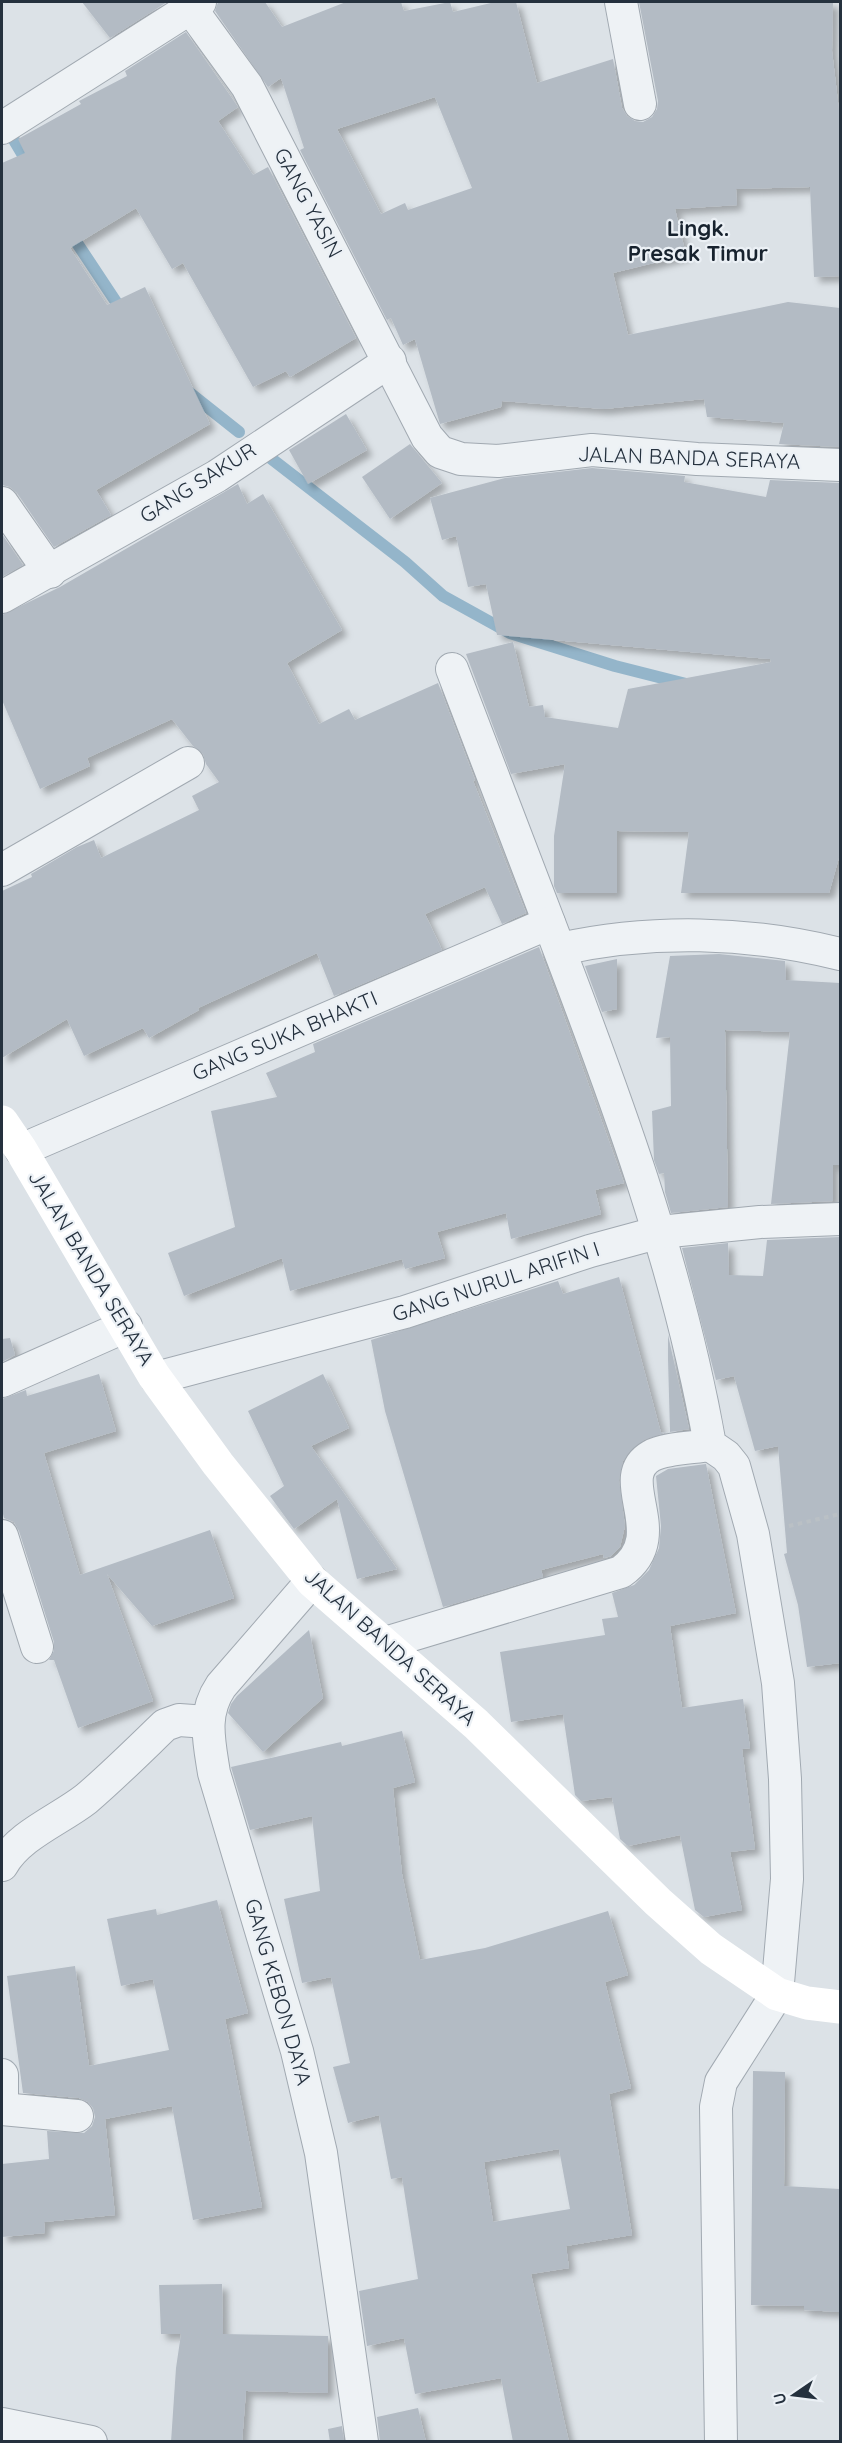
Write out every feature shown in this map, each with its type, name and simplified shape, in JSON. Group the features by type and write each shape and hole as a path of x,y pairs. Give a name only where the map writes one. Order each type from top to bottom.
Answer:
{"street":[{"path":"621,2 640,104"},
{"path":"2,128 192,4"},
{"name":"GANG YASIN","path":"192,4 247,87 416,414"},
{"name":"GANG SAKUR","path":"2,597 217,476 390,361"},
{"name":"JALAN BANDA SERAYA","path":"416,414 427,436 440,452 461,459 498,461 592,450 697,459 840,465"},
{"path":"2,503 50,572"},
{"path":"452,669 624,1121 660,1232 686,1326 710,1445 726,1456 734,1466 753,1534 778,1683 785,1779 787,1879 777,1994 721,2082 716,2107 722,2442"},
{"path":"2,870 188,763"},
{"name":"GANG SUKA BHAKTI","path":"21,1150 554,936 604,940 697,935 780,941 840,954"},
{"name":"JALAN BANDA SERAYA","path":"2,1122 21,1150 156,1378 218,1464 312,1581 476,1724 658,1902 711,1949 777,1994 840,2007"},
{"name":"GANG NURUL ARIFIN I","path":"156,1378 405,1312 590,1251 660,1232 750,1222 840,1219"},
{"path":"2,1381 126,1326"},
{"path":"385,1643 621,1572 637,1558 643,1546 645,1533 636,1482 642,1464 653,1455 710,1445"},
{"path":"2,1536 38,1647"},
{"name":"GANG KEBON DAYA","path":"312,1581 221,1686 213,1698 207,1722 214,1773 297,2051 321,2152 362,2442"},
{"path":"2,1865 7,1856 26,1840 87,1797 165,1725 179,1720 207,1722"},
{"path":"2,2075 2,2100"},
{"path":"2,2109 77,2116"},
{"path":"2,2424 91,2442"}],"path":[{"path":"753,1534 840,1514"}],"building":[{"path":"82,2 167,2 110,38"},
{"path":"218,2 265,2 282,27 346,2 401,2 404,11 450,2 453,12 495,2 516,2 537,83 613,59 622,108 627,116 635,121 643,122 652,117 657,109 658,101 639,2 833,2 832,51 840,119 840,276 814,277 810,187 736,189 737,205 675,209 686,255 613,273 628,335 788,302 840,308 840,447 779,444 784,423 707,417 704,399 604,409 502,401 501,407 440,424 415,339 403,345 391,318 387,320 300,150 304,148 281,78 268,87 215,11","holes":["435,97 472,188 408,210 405,203 381,214 337,129"]},
{"path":"186,32 238,107 218,121 253,175 268,167 356,338 290,377 286,371 253,387 183,263 172,269 136,208 70,248 107,305 145,287 210,424 96,490 111,515 54,547 17,493 10,487 2,485 2,163 25,153 18,139 81,104 79,101 127,76 125,71"},
{"path":"346,414 367,450 308,484 289,450"},
{"path":"410,444 442,483 390,519 362,477"},
{"path":"592,468 685,476 684,482 766,497 770,480 840,483 840,854 829,893 681,893 689,832 617,831 617,893 557,893 554,886 554,836 565,764 511,774 466,654 513,642 529,707 543,705 545,717 618,728 628,689 771,662 770,659 497,635 486,584 468,587 456,536 442,540 430,498 505,478"},
{"path":"238,484 247,504 263,494 342,630 287,663 319,724 349,709 355,720 438,683 475,780 473,781 526,913 502,924 485,887 425,914 442,950 334,996 317,953 198,1008 199,1010 149,1038 143,1028 84,1056 67,1019 2,1058 2,891 32,877 31,874 77,847 94,840 101,858 199,810 192,796 219,782 206,764 203,754 193,746 172,719 87,758 90,766 40,789 2,700 2,615 60,587"},
{"path":"2,534 23,565 2,577"},
{"path":"539,947 624,1183 595,1190 601,1214 511,1239 506,1213 437,1232 445,1258 405,1269 402,1259 290,1291 282,1258 184,1296 168,1253 235,1227 211,1111 277,1097 266,1073 315,1052 313,1044"},
{"path":"719,954 785,961 786,980 840,983 840,1165 833,1165 833,1201 771,1204 790,1032 725,1030 728,1207 671,1213 665,1192 664,1173 659,1174 654,1160 652,1111 671,1106 670,1037 656,1038 670,956"},
{"path":"617,959 617,1009 602,1012 585,966"},
{"path":"840,1237 840,1663 807,1667 798,1605 784,1554 787,1553 778,1446 755,1451 734,1376 716,1380 682,1248 728,1243 729,1275 763,1276 767,1240"},
{"path":"619,1277 661,1433 667,1432 644,1440 623,1461 619,1480 625,1526 620,1547 611,1556 604,1558 603,1554 541,1570 543,1577 443,1607 385,1411 371,1340 558,1281 563,1294"},
{"path":"668,1335 689,1429 670,1432 668,1359"},
{"path":"10,1338 15,1355 2,1362 2,1339"},
{"path":"99,1374 116,1431 44,1453 80,1575 210,1530 234,1598 152,1626 107,1574 153,1701 78,1728 54,1660 49,1660 54,1651 54,1642 19,1531 14,1522 4,1518 2,1510 2,1399 26,1390 27,1396"},
{"path":"323,1374 349,1428 311,1446 397,1569 357,1579 337,1499 294,1529 270,1496 284,1486 248,1411"},
{"path":"706,1464 736,1613 670,1626 682,1708 743,1699 750,1748 742,1749 755,1849 730,1852 742,1910 704,1917 695,1910 680,1835 628,1846 620,1839 612,1797 581,1801 575,1795 563,1714 511,1722 500,1652 605,1635 602,1619 618,1617 612,1593 634,1585 649,1570 659,1548 661,1526 656,1476 668,1469"},
{"path":"309,1630 323,1698 263,1752 228,1713 231,1704"},
{"path":"402,1731 415,1782 393,1788 402,1874 420,1960 485,1948 608,1911 628,1975 605,1982 631,2088 609,2094 632,2235 566,2246 569,2268 531,2274 569,2442 513,2442 501,2378 415,2394 404,2338 367,2346 359,2291 418,2279 402,2177 391,2179 379,2115 348,2123 333,2067 350,2063 331,1977 302,1983 284,1899 320,1891 312,1816 250,1830 231,1767 341,1742 342,1746","holes":["559,2149 570,2209 493,2222 484,2162"]},
{"path":"217,1900 248,2013 225,2019 262,2207 193,2220 172,2106 105,2119 115,2215 44,2222 45,2233 2,2237 2,2164 49,2159 47,2131 84,2133 92,2126 95,2117 93,2108 88,2102 79,2098 23,2093 7,1976 75,1966 89,2066 169,2050 153,1979 121,1986 107,1919 156,1909 157,1915"},
{"path":"753,2071 785,2072 784,2186 840,2189 840,2312 804,2310 804,2306 751,2305"},
{"path":"222,2284 223,2334 328,2336 328,2393 246,2391 242,2442 171,2442 176,2368 181,2334 161,2334 159,2285"},
{"path":"418,2408 426,2442 380,2442 377,2417"},
{"path":"342,2426 344,2442 330,2442 328,2429"}],"waterway":[{"path":"11,135 30,167"},
{"path":"69,231 124,314"},
{"path":"186,390 239,432"},
{"path":"264,453 405,562 443,596 510,633 615,666 686,684"}],"district":[{"name":"Lingk. Presak Timur","path":"698,240"}]}
